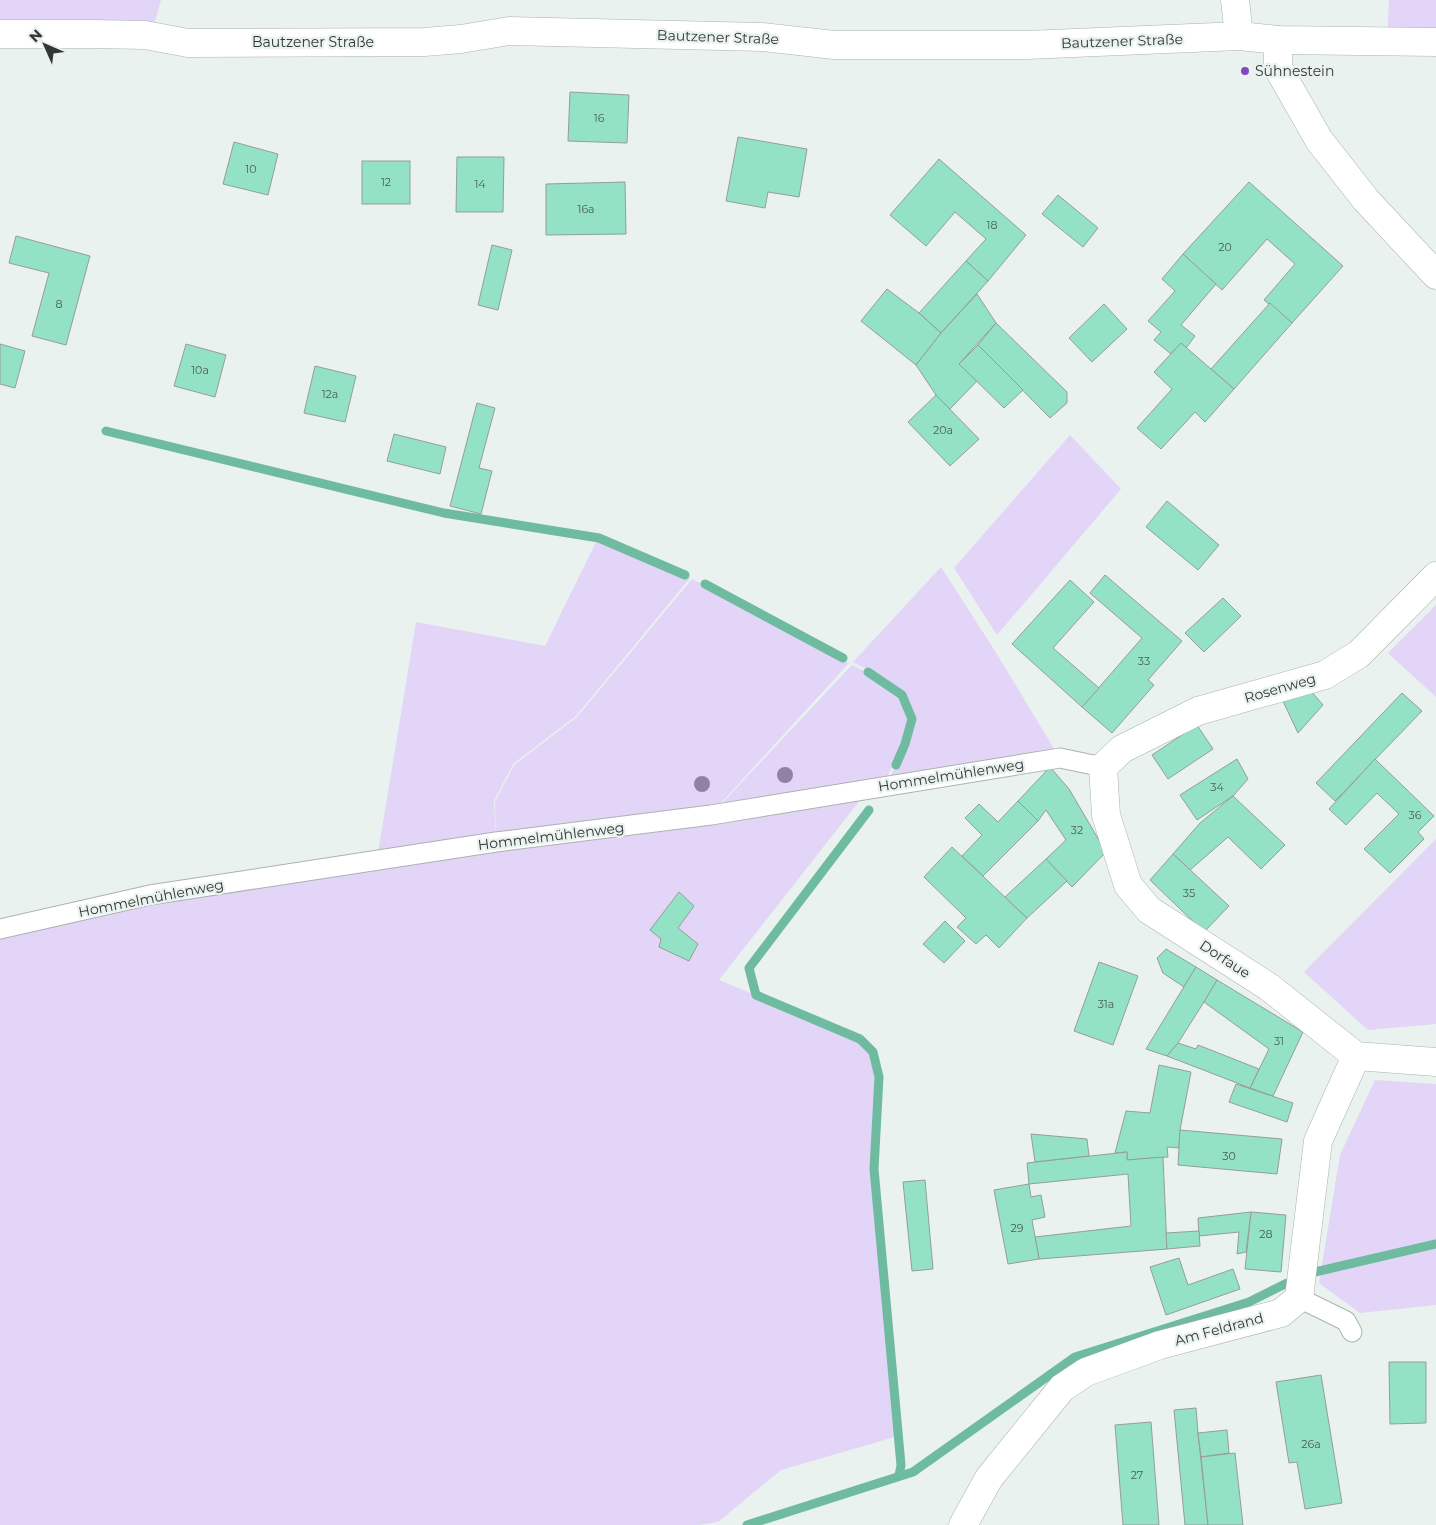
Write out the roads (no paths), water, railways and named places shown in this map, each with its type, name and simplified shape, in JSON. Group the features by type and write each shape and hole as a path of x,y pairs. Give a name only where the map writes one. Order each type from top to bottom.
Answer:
{"street":[{"path":"1234,0 1239,36"},
{"name":"Bautzener Straße","path":"0,34 145,35 188,43 424,42 461,39 509,31 762,37 834,44 1008,45 1239,36 1278,40 1436,42"},
{"path":"1278,40 1278,68 1319,140 1366,200 1436,274"},
{"name":"Rosenweg","path":"1103,767 1122,749 1198,711 1325,675 1359,654 1436,576"},
{"name":"Dorfaue","path":"1103,767 1106,815 1128,885 1149,910 1269,987 1356,1056"},
{"path":"1299,1298 1318,1141 1356,1056 1436,1062"},
{"name":"Am Feldrand","path":"963,1525 989,1478 1062,1388 1086,1372 1160,1345 1281,1313 1299,1298"}],"lane":[{"name":"Hommelmühlenweg","path":"0,929 150,895 496,842 711,815 1060,758 1103,767"},
{"path":"1299,1298 1346,1321 1352,1332"}],"waterway":[{"path":"106,431 444,513 599,538 685,575"},
{"path":"705,584 843,658"},
{"path":"868,672 902,695 912,719 905,744 896,765"},
{"path":"869,810 749,968 756,995 860,1039 873,1052 879,1077 874,1169 901,1465 899,1476"},
{"path":"1315,1272 1436,1244"},
{"path":"747,1525 913,1472 1075,1357 1249,1302 1287,1283"}],"place":[{"name":"Sühnestein","path":"1245,71"}]}
